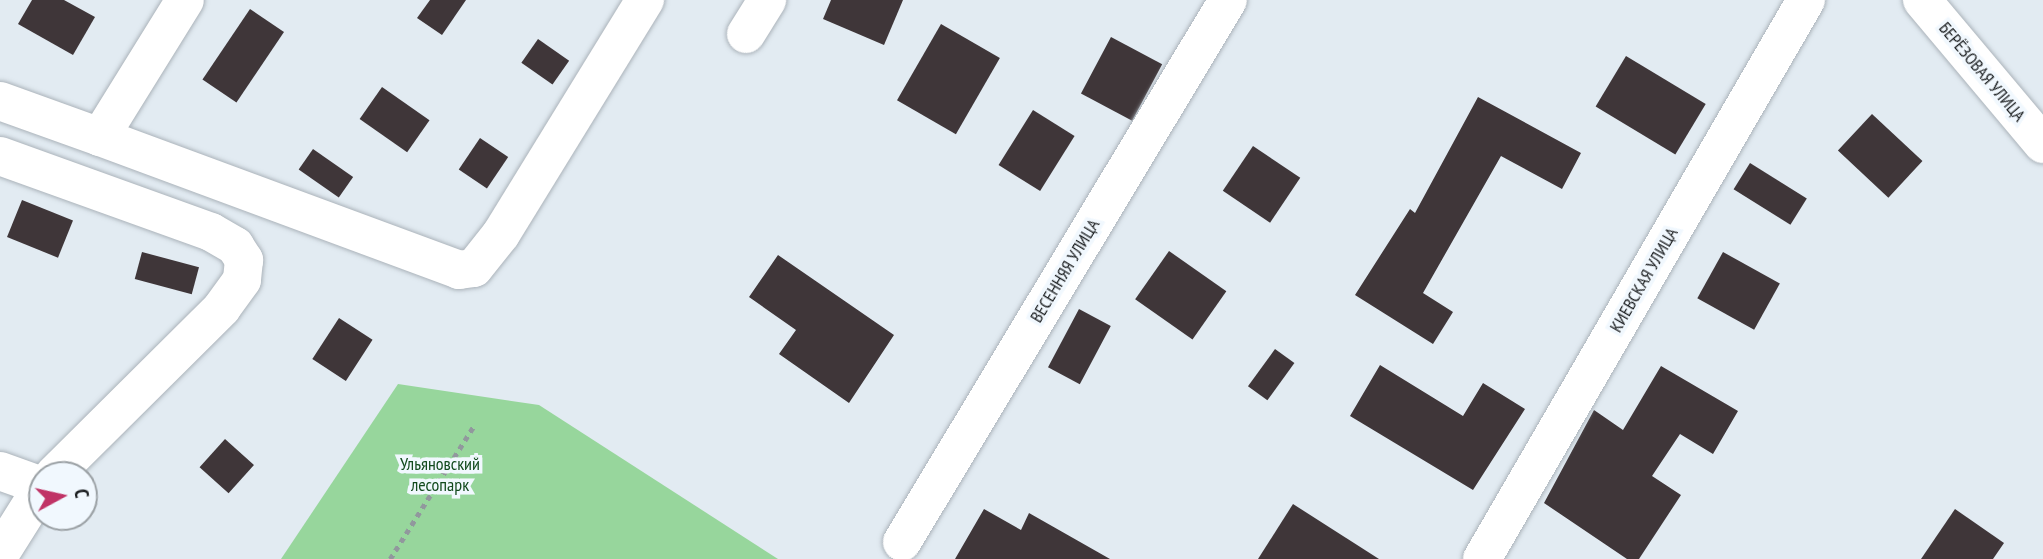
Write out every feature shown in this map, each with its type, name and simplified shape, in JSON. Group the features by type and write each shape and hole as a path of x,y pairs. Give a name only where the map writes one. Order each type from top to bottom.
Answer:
{"street":[{"path":"100,137 185,0"},
{"path":"0,101 459,270 474,268 501,234 645,0"},
{"path":"746,34 767,0"},
{"name":"ВЕСЕННЯЯ УЛИЦА","path":"902,542 1228,0"},
{"name":"КИЕВСКАЯ УЛИЦА","path":"1482,559 1806,0"},
{"name":"БЕРЁЗОВАЯ УЛИЦА","path":"1922,0 2043,144"},
{"path":"0,156 211,232 235,246 244,260 242,280 222,309 68,461"},
{"path":"0,471 28,482"},
{"path":"0,554 28,509"}],"path":[{"path":"390,559 473,426"}],"green space":[{"name":"Ульяновский лесопарк","path":"398,384 539,405 778,559 281,559"}],"building":[{"path":"32,0 64,0 95,17 73,55 18,24"},
{"path":"430,0 466,0 442,35 417,18"},
{"path":"831,0 903,0 884,45 823,19"},
{"path":"250,9 284,32 236,102 202,79"},
{"path":"941,24 1000,58 956,134 897,100"},
{"path":"1111,37 1162,64 1132,121 1081,94"},
{"path":"538,39 569,61 552,85 521,63"},
{"path":"1626,56 1706,104 1675,154 1596,107"},
{"path":"382,87 430,120 407,152 360,119"},
{"path":"1478,97 1581,153 1562,189 1501,156 1423,293 1453,312 1433,344 1355,295 1410,209 1415,213"},
{"path":"1033,110 1075,136 1040,191 999,165"},
{"path":"1872,114 1922,161 1888,198 1838,151"},
{"path":"480,138 508,157 487,189 459,170"},
{"path":"1253,146 1300,178 1270,223 1223,191"},
{"path":"313,149 353,177 339,198 299,169"},
{"path":"1750,163 1807,199 1790,225 1734,189"},
{"path":"22,200 73,221 58,258 7,237"},
{"path":"1169,251 1226,291 1192,339 1135,299"},
{"path":"142,252 199,267 192,294 135,279"},
{"path":"1723,252 1780,284 1754,330 1697,298"},
{"path":"778,255 894,335 849,403 779,354 796,330 749,297"},
{"path":"1079,309 1111,326 1080,384 1048,367"},
{"path":"339,318 373,340 346,381 312,359"},
{"path":"1275,349 1294,363 1267,400 1248,386"},
{"path":"1380,365 1463,416 1483,383 1525,409 1473,490 1350,416"},
{"path":"1661,366 1738,411 1713,454 1680,434 1652,476 1681,495 1639,559 1627,559 1544,503 1594,410 1623,430"},
{"path":"225,439 254,465 229,493 200,467"},
{"path":"1293,504 1379,559 1258,559"},
{"path":"984,509 1021,530 1029,513 1110,559 955,559"},
{"path":"1955,509 2004,543 1993,559 1921,559"}]}
